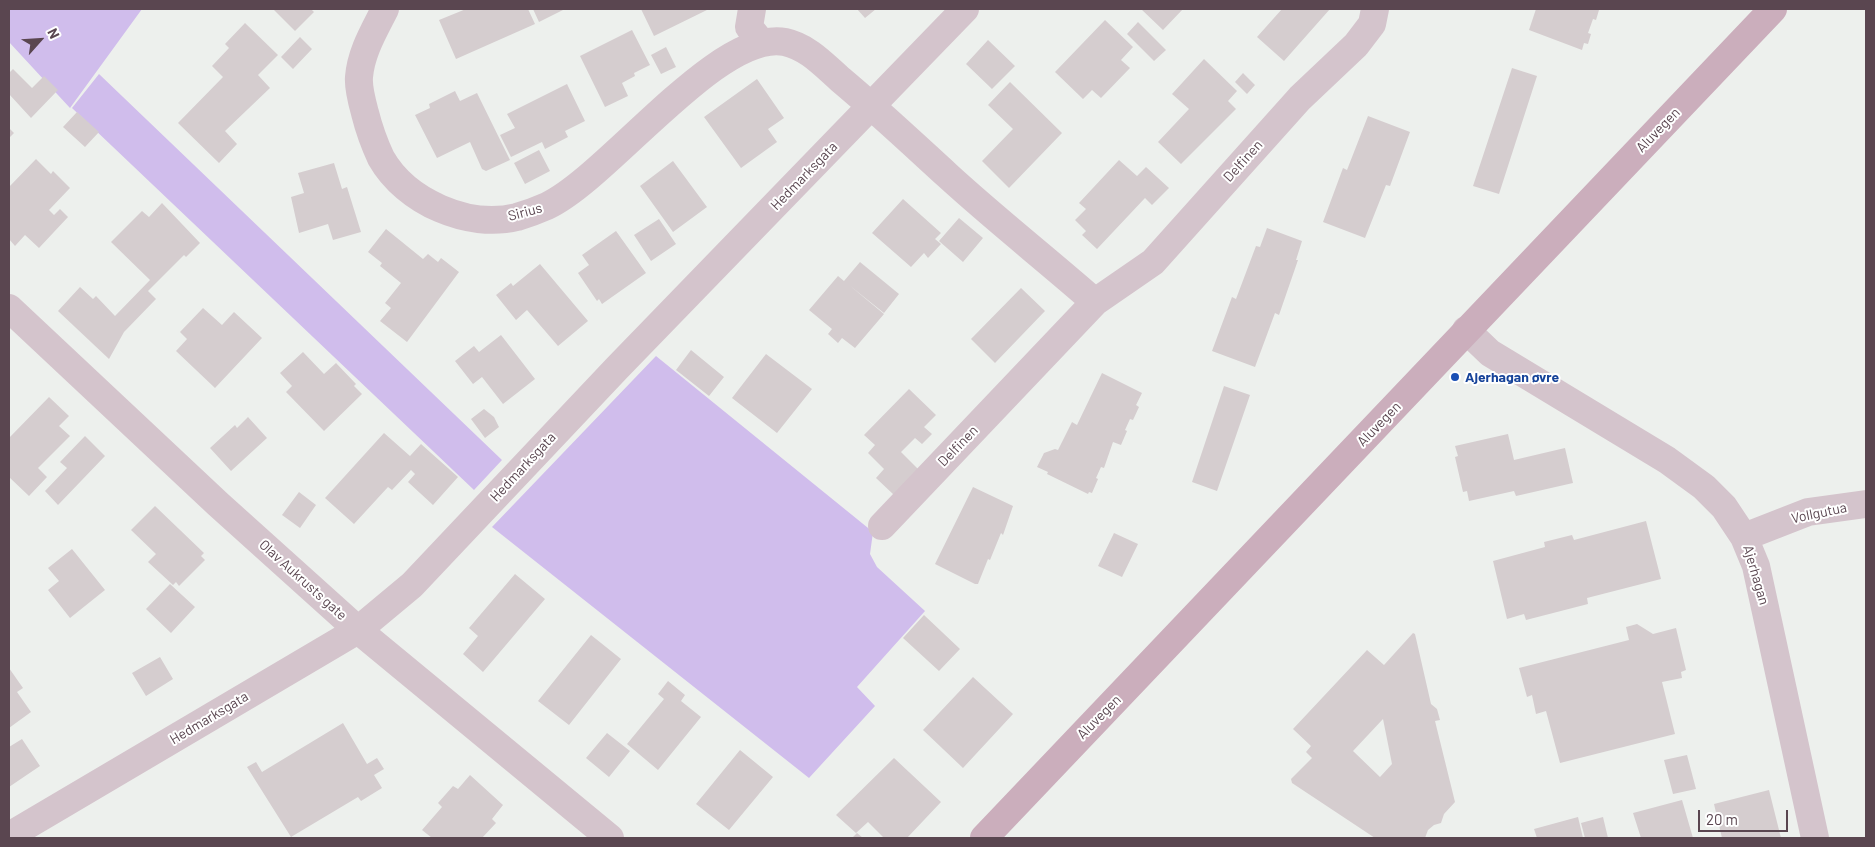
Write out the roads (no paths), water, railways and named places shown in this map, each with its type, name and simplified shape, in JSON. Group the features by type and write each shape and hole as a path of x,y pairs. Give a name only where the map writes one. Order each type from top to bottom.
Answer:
{"main road":[{"name":"Aluvegen","path":"984,838 1466,330 1763,13"}],"street":[{"name":"Sirius","path":"386,9 365,48 359,79 370,132 382,160 407,188 441,210 479,219 515,217 548,206 581,183 698,80 734,54 762,43 784,42 805,49 873,106"},
{"path":"752,9 749,27 762,43"},
{"name":"Hedmarksgata","path":"9,836 358,630 419,579 633,352 966,9"},
{"name":"Delfinen","path":"882,526 1095,302 1153,262 1300,98 1356,45 1372,24 1375,9"},
{"path":"873,106 949,177 1095,302"},
{"name":"Olav Aukrusts gate","path":"9,308 218,504 358,630 610,838"},
{"name":"Ajerhagan","path":"1466,330 1490,353 1666,460 1704,487 1724,507 1744,537 1758,575 1815,838"},
{"name":"Vollgutua","path":"1744,537 1808,512 1866,504"}],"place":[{"name":"Ajerhagan øvre","path":"1455,377"}]}
